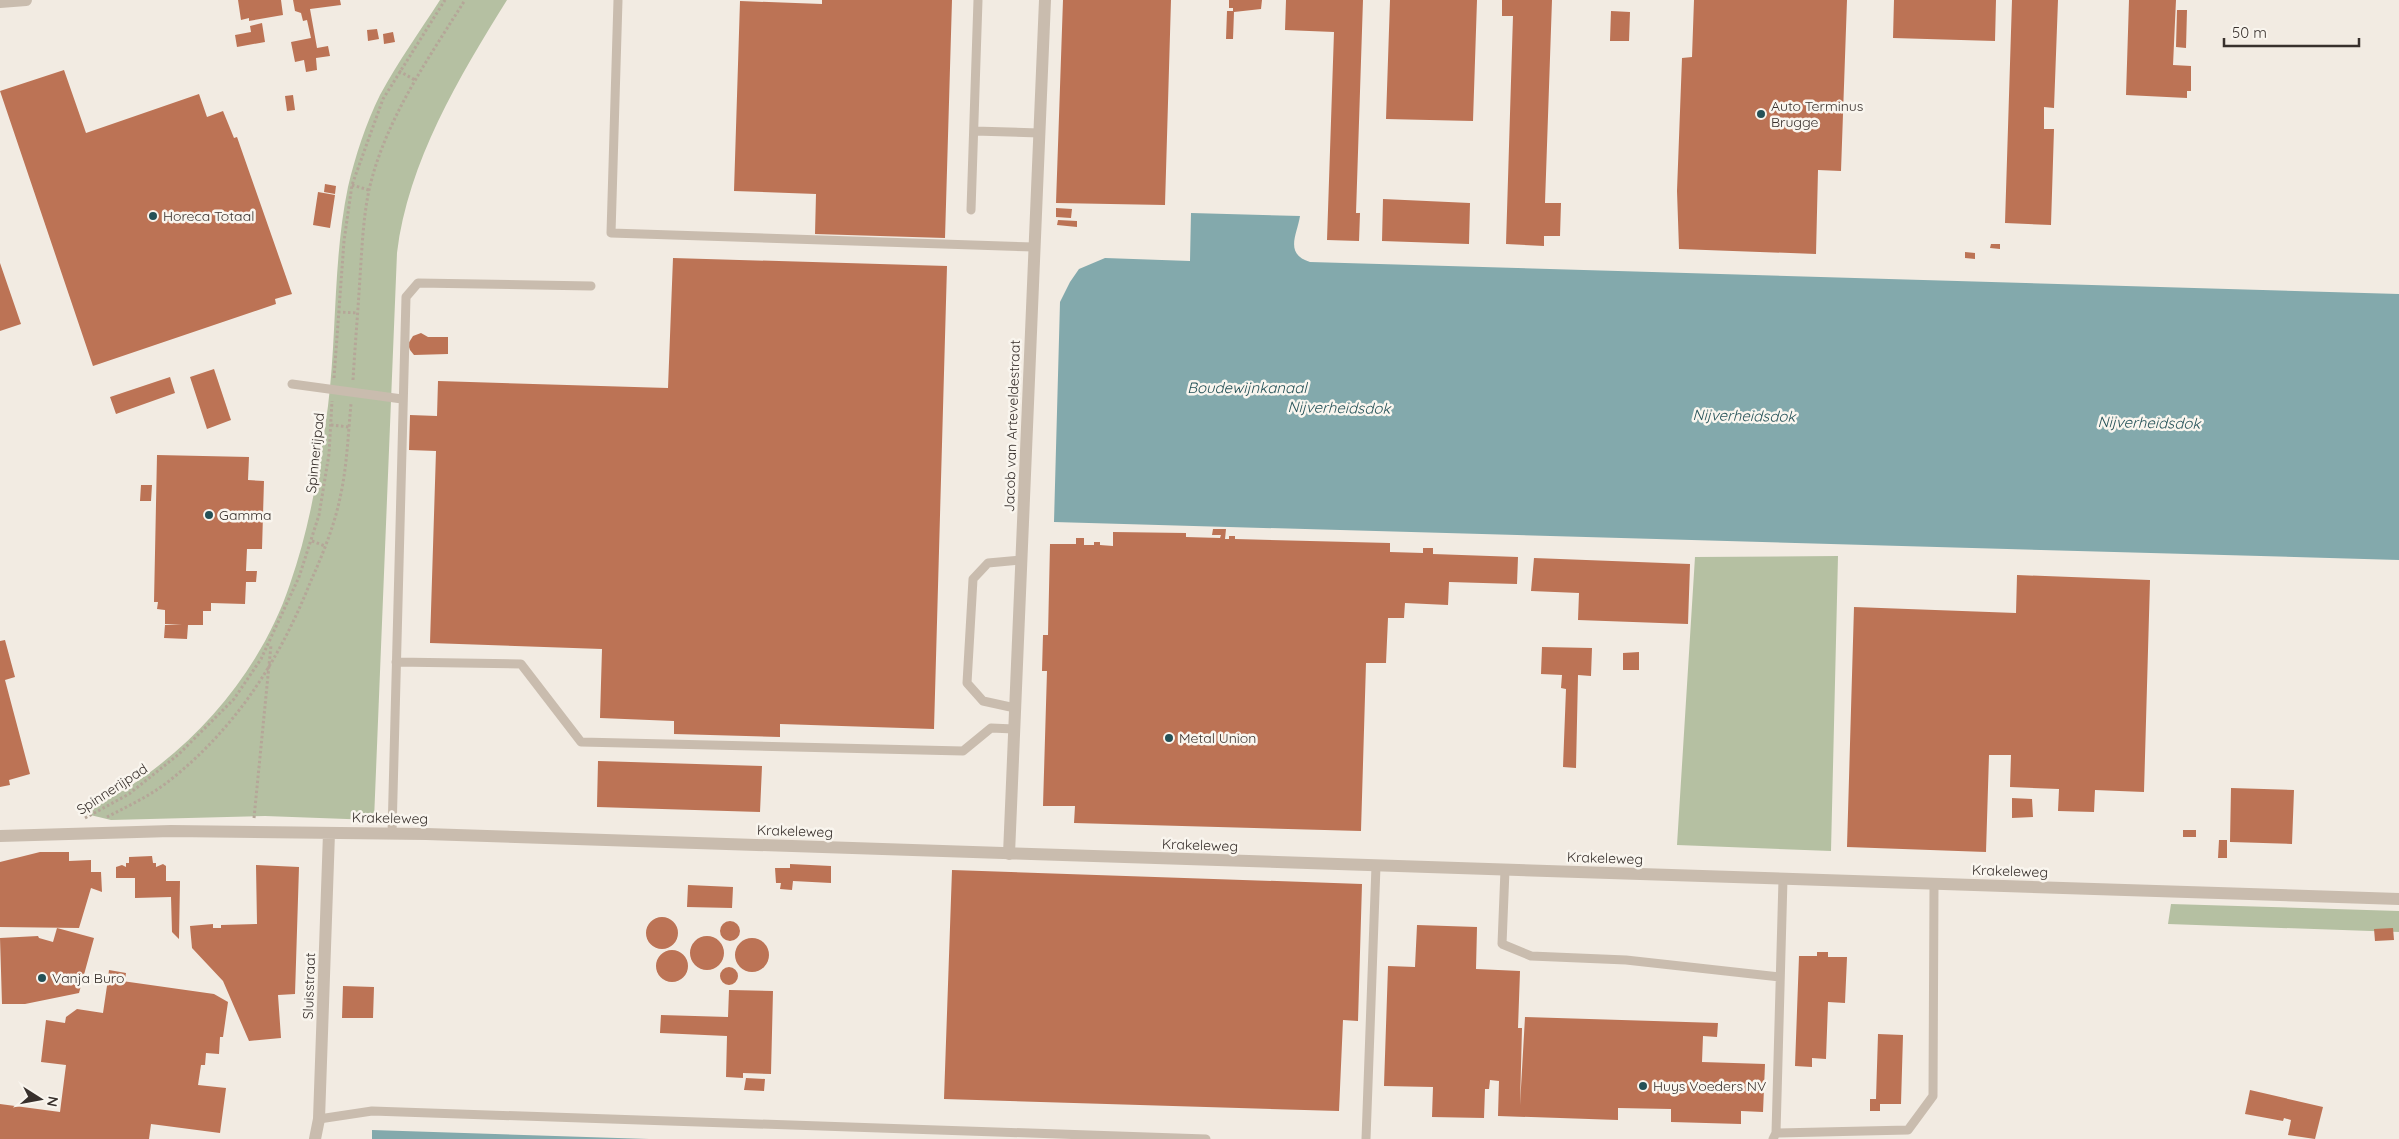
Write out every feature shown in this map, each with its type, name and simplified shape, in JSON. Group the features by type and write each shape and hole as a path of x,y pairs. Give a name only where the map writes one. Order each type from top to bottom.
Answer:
{"street":[{"path":"0,2 26,0"},
{"name":"Jacob van Arteveldestraat","path":"1008,854 1045,0"},
{"name":"Krakeleweg","path":"0,836 70,832 392,833 2399,899"},
{"name":"Sluisstraat","path":"314,1139 319,1119 329,833"}],"lane":[{"path":"618,0 611,233 1034,247"},
{"path":"971,210 978,0"},
{"path":"974,131 1039,133"},
{"path":"392,833 406,297 418,282 591,286"},
{"path":"292,384 402,400"},
{"path":"1015,708 983,701 967,683 973,579 988,563 1021,560"},
{"path":"396,662 521,664 581,742 963,751 991,728 1014,729"},
{"path":"1366,1139 1376,866"},
{"path":"1505,870 1502,944 1531,956 1626,960 1780,977"},
{"path":"1782,879 1775,1136 1908,1130 1933,1096 1934,884"},
{"path":"319,1119 372,1111 1206,1139"}],"path":[{"name":"Spinnerijpad","path":"70,832 86,816 109,807 151,778 206,730 247,683 271,642 300,577 312,541 324,486 338,312 352,186 384,99 399,71 445,0"},
{"path":"101,820 148,796 187,766 219,735 247,702 268,670 300,608 325,546 340,497 352,393 362,242 370,190 385,141 414,80 465,0"},
{"path":"399,71 414,80"},
{"path":"352,186 370,190"},
{"path":"338,312 358,313"},
{"path":"330,425 349,427"},
{"path":"312,541 325,546"},
{"path":"253,832 271,642"}],"green space":[{"path":"440,0 507,0 454,90 424,153 403,219 397,253 374,820 265,816 111,820 82,813 117,795 150,773 209,719 257,655 275,620 297,562 309,518 318,473 331,379 337,269 348,187 366,129 380,95"},
{"path":"1838,556 1831,851 1677,845 1695,557"},
{"path":"2171,904 2399,911 2399,932 2168,924"}],"water":[{"name":"Boudewijnkanaal","path":"1191,213 1300,216 1294,243 1295,249 1302,259 1310,262 2399,294 2399,560 1054,522 1060,302 1079,269 1105,258 1190,261"},
{"path":"372,1130 649,1139 372,1139"}],"building":[{"path":"238,0 281,0 283,15 249,21 249,18 241,20"},
{"path":"293,0 340,0 341,5 310,9 317,48 328,46 330,56 316,58 317,70 306,72 304,60 295,62 291,42 311,38 307,20 303,21 301,13 295,11"},
{"path":"822,0 952,0 945,238 815,234 816,194 734,191 740,1 822,4"},
{"path":"1063,0 1171,0 1165,205 1056,203"},
{"path":"1229,0 1262,0 1261,9 1234,12 1233,39 1226,39 1227,11 1233,11 1233,8 1229,8"},
{"path":"1286,0 1363,0 1356,213 1360,213 1359,241 1327,240 1334,32 1285,30"},
{"path":"1390,0 1477,0 1473,121 1386,119"},
{"path":"1502,0 1552,0 1545,203 1561,203 1560,236 1544,236 1544,246 1506,244 1513,16 1502,16"},
{"name":"Auto Terminus Brugge","path":"1694,0 1847,0 1841,171 1818,170 1816,254 1679,249 1677,191 1682,58 1692,57"},
{"path":"1894,0 1996,0 1995,41 1893,38"},
{"path":"2012,0 2058,0 2054,108 2044,107 2044,129 2054,129 2051,225 2005,223"},
{"path":"2129,0 2176,0 2173,65 2191,66 2191,91 2187,91 2187,98 2126,95"},
{"path":"2177,10 2187,10 2186,48 2176,47"},
{"path":"1611,11 1630,12 1629,41 1610,41"},
{"path":"262,23 265,42 237,47 235,35 251,32 250,26"},
{"path":"377,29 379,39 368,41 367,30"},
{"path":"393,32 395,42 384,44 383,34"},
{"name":"Horeca Totaal","path":"64,70 86,133 199,94 207,117 223,111 234,138 237,137 292,294 275,299 276,304 93,366 0,91"},
{"path":"293,95 295,110 287,111 285,96"},
{"path":"325,184 336,186 335,194 324,192"},
{"path":"318,192 335,195 330,228 313,225"},
{"path":"1383,199 1470,203 1469,244 1382,241"},
{"path":"1056,208 1072,209 1071,218 1056,217"},
{"path":"1058,220 1077,221 1077,227 1057,225"},
{"path":"1991,244 2000,244 2000,249 1990,248"},
{"path":"1965,252 1975,253 1975,259 1965,258"},
{"path":"673,258 947,266 934,729 780,724 780,737 674,734 674,721 600,718 602,649 430,643 436,451 409,450 410,415 437,416 438,381 668,388"},
{"path":"0,263 21,324 0,331"},
{"path":"421,333 428,337 448,337 448,354 414,355 408,344 413,336"},
{"path":"214,369 231,420 207,429 190,377"},
{"path":"170,377 175,393 116,414 110,397"},
{"name":"Gamma","path":"157,455 249,457 248,480 264,481 262,549 247,549 246,571 257,571 256,582 246,582 245,604 211,603 211,611 203,611 203,625 188,625 187,639 164,638 165,625 182,624 165,624 165,610 157,609 158,602 154,602"},
{"path":"141,485 152,485 151,501 140,501"},
{"name":"Metal Union","path":"1213,529 1226,529 1225,539 1229,539 1229,536 1235,536 1235,539 1390,543 1390,552 1423,553 1423,548 1433,548 1433,554 1518,557 1517,584 1449,582 1448,605 1405,603 1404,618 1388,618 1386,663 1366,663 1361,831 1074,823 1075,806 1043,806 1047,671 1042,671 1043,635 1048,635 1050,544 1076,544 1076,538 1084,538 1084,545 1094,545 1094,542 1100,542 1100,545 1113,546 1113,532 1186,533 1186,537 1220,538 1221,535 1212,535"},
{"path":"1534,558 1690,564 1688,624 1578,620 1579,593 1531,591"},
{"path":"2017,575 2150,580 2144,792 2095,790 2094,812 2058,811 2059,789 2010,787 2011,755 1989,755 1986,852 1847,847 1854,607 2016,613"},
{"path":"5,640 15,677 5,680 30,774 9,780 10,785 0,787 0,641"},
{"path":"1542,647 1592,648 1591,676 1578,675 1576,768 1563,767 1566,689 1561,688 1562,675 1541,674"},
{"path":"1639,652 1639,670 1623,670 1623,653"},
{"path":"598,761 762,766 760,812 597,807"},
{"path":"2231,788 2294,790 2292,844 2230,842"},
{"path":"2012,798 2032,799 2033,817 2012,818"},
{"path":"2183,830 2196,830 2196,837 2183,837"},
{"path":"2219,840 2227,840 2227,858 2218,858"},
{"path":"40,852 69,852 69,861 91,860 91,872 101,872 102,892 91,888 79,928 0,927 0,862"},
{"path":"152,856 156,867 163,864 166,866 166,881 180,881 179,939 172,932 171,897 135,898 135,878 116,878 116,867 122,865 126,867 126,863 129,863 129,857"},
{"path":"790,864 831,866 831,883 793,881 792,890 780,889 781,883 776,883 775,868 790,868"},
{"path":"256,865 299,867 295,994 278,995 281,1038 249,1041 223,981 192,948 190,926 213,924 213,928 221,928 221,925 257,924"},
{"path":"952,870 1362,884 1358,1021 1343,1020 1339,1111 944,1099"},
{"path":"688,885 733,887 732,908 687,907"},
{"path":"662,917 668,918 673,922 677,927 677,939 673,944 668,948 662,949 656,948 651,944 647,939 646,933 647,927 651,922 656,918"},
{"path":"726,921 734,921 740,927 740,935 734,941 726,941 720,935 720,927"},
{"path":"1417,925 1477,927 1476,969 1520,971 1518,1028 1522,1028 1520,1105 1525,1017 1718,1023 1717,1037 1703,1036 1702,1062 1765,1064 1763,1112 1741,1111 1741,1124 1671,1122 1671,1109 1618,1108 1618,1120 1498,1116 1499,1081 1490,1080 1489,1089 1485,1089 1484,1118 1432,1117 1433,1087 1384,1086 1388,966 1415,967"},
{"name":"Vanja Buro","path":"57,928 94,938 79,993 25,1004 2,1004 0,938 38,936 53,942"},
{"path":"2393,928 2394,940 2375,941 2374,929"},
{"path":"707,936 714,937 719,941 723,946 723,960 719,965 714,969 707,970 700,969 695,965 691,960 690,953 691,946 695,941 700,937"},
{"path":"752,938 759,939 764,943 768,948 768,962 764,967 759,971 752,972 745,971 740,967 736,962 735,955 736,948 740,943 745,939"},
{"path":"672,950 678,951 683,955 687,960 687,972 683,977 678,981 672,982 666,981 661,977 657,972 656,966 657,960 661,955 666,951"},
{"path":"1817,952 1828,952 1828,957 1847,957 1845,1003 1828,1002 1826,1059 1812,1058 1812,1067 1795,1066 1799,956 1817,956"},
{"path":"729,967 735,970 738,976 735,982 729,985 723,982 720,976 723,970"},
{"path":"109,970 126,973 125,980 108,978"},
{"path":"108,979 214,994 228,1002 223,1037 220,1037 219,1054 206,1053 205,1065 201,1065 198,1085 226,1088 220,1133 151,1124 149,1139 0,1139 0,1104 60,1112 66,1065 41,1062 46,1020 65,1023 66,1017 77,1009 103,1013"},
{"path":"343,986 374,987 373,1018 342,1018"},
{"path":"729,990 773,991 771,1074 743,1073 743,1078 726,1077 727,1036 660,1033 661,1015 728,1017"},
{"path":"1878,1034 1903,1035 1901,1104 1880,1104 1880,1111 1870,1111 1870,1099 1876,1099"},
{"path":"746,1078 765,1079 764,1091 744,1090"},
{"path":"2250,1090 2323,1107 2315,1139 2288,1135 2291,1120 2284,1118 2283,1121 2245,1114"}],"place":[{"name":"Auto Terminus Brugge","path":"1761,114"},
{"name":"Horeca Totaal","path":"153,216"},
{"name":"Gamma","path":"209,515"},
{"name":"Metal Union","path":"1169,738"},
{"name":"Vanja Buro","path":"42,978"},
{"name":"Huys Voeders NV","path":"1643,1086"}],"water label":[{"name":"Nijverheidsdok","path":"1339,408"},
{"name":"Nijverheidsdok","path":"1744,416"},
{"name":"Nijverheidsdok","path":"2149,423"}]}
